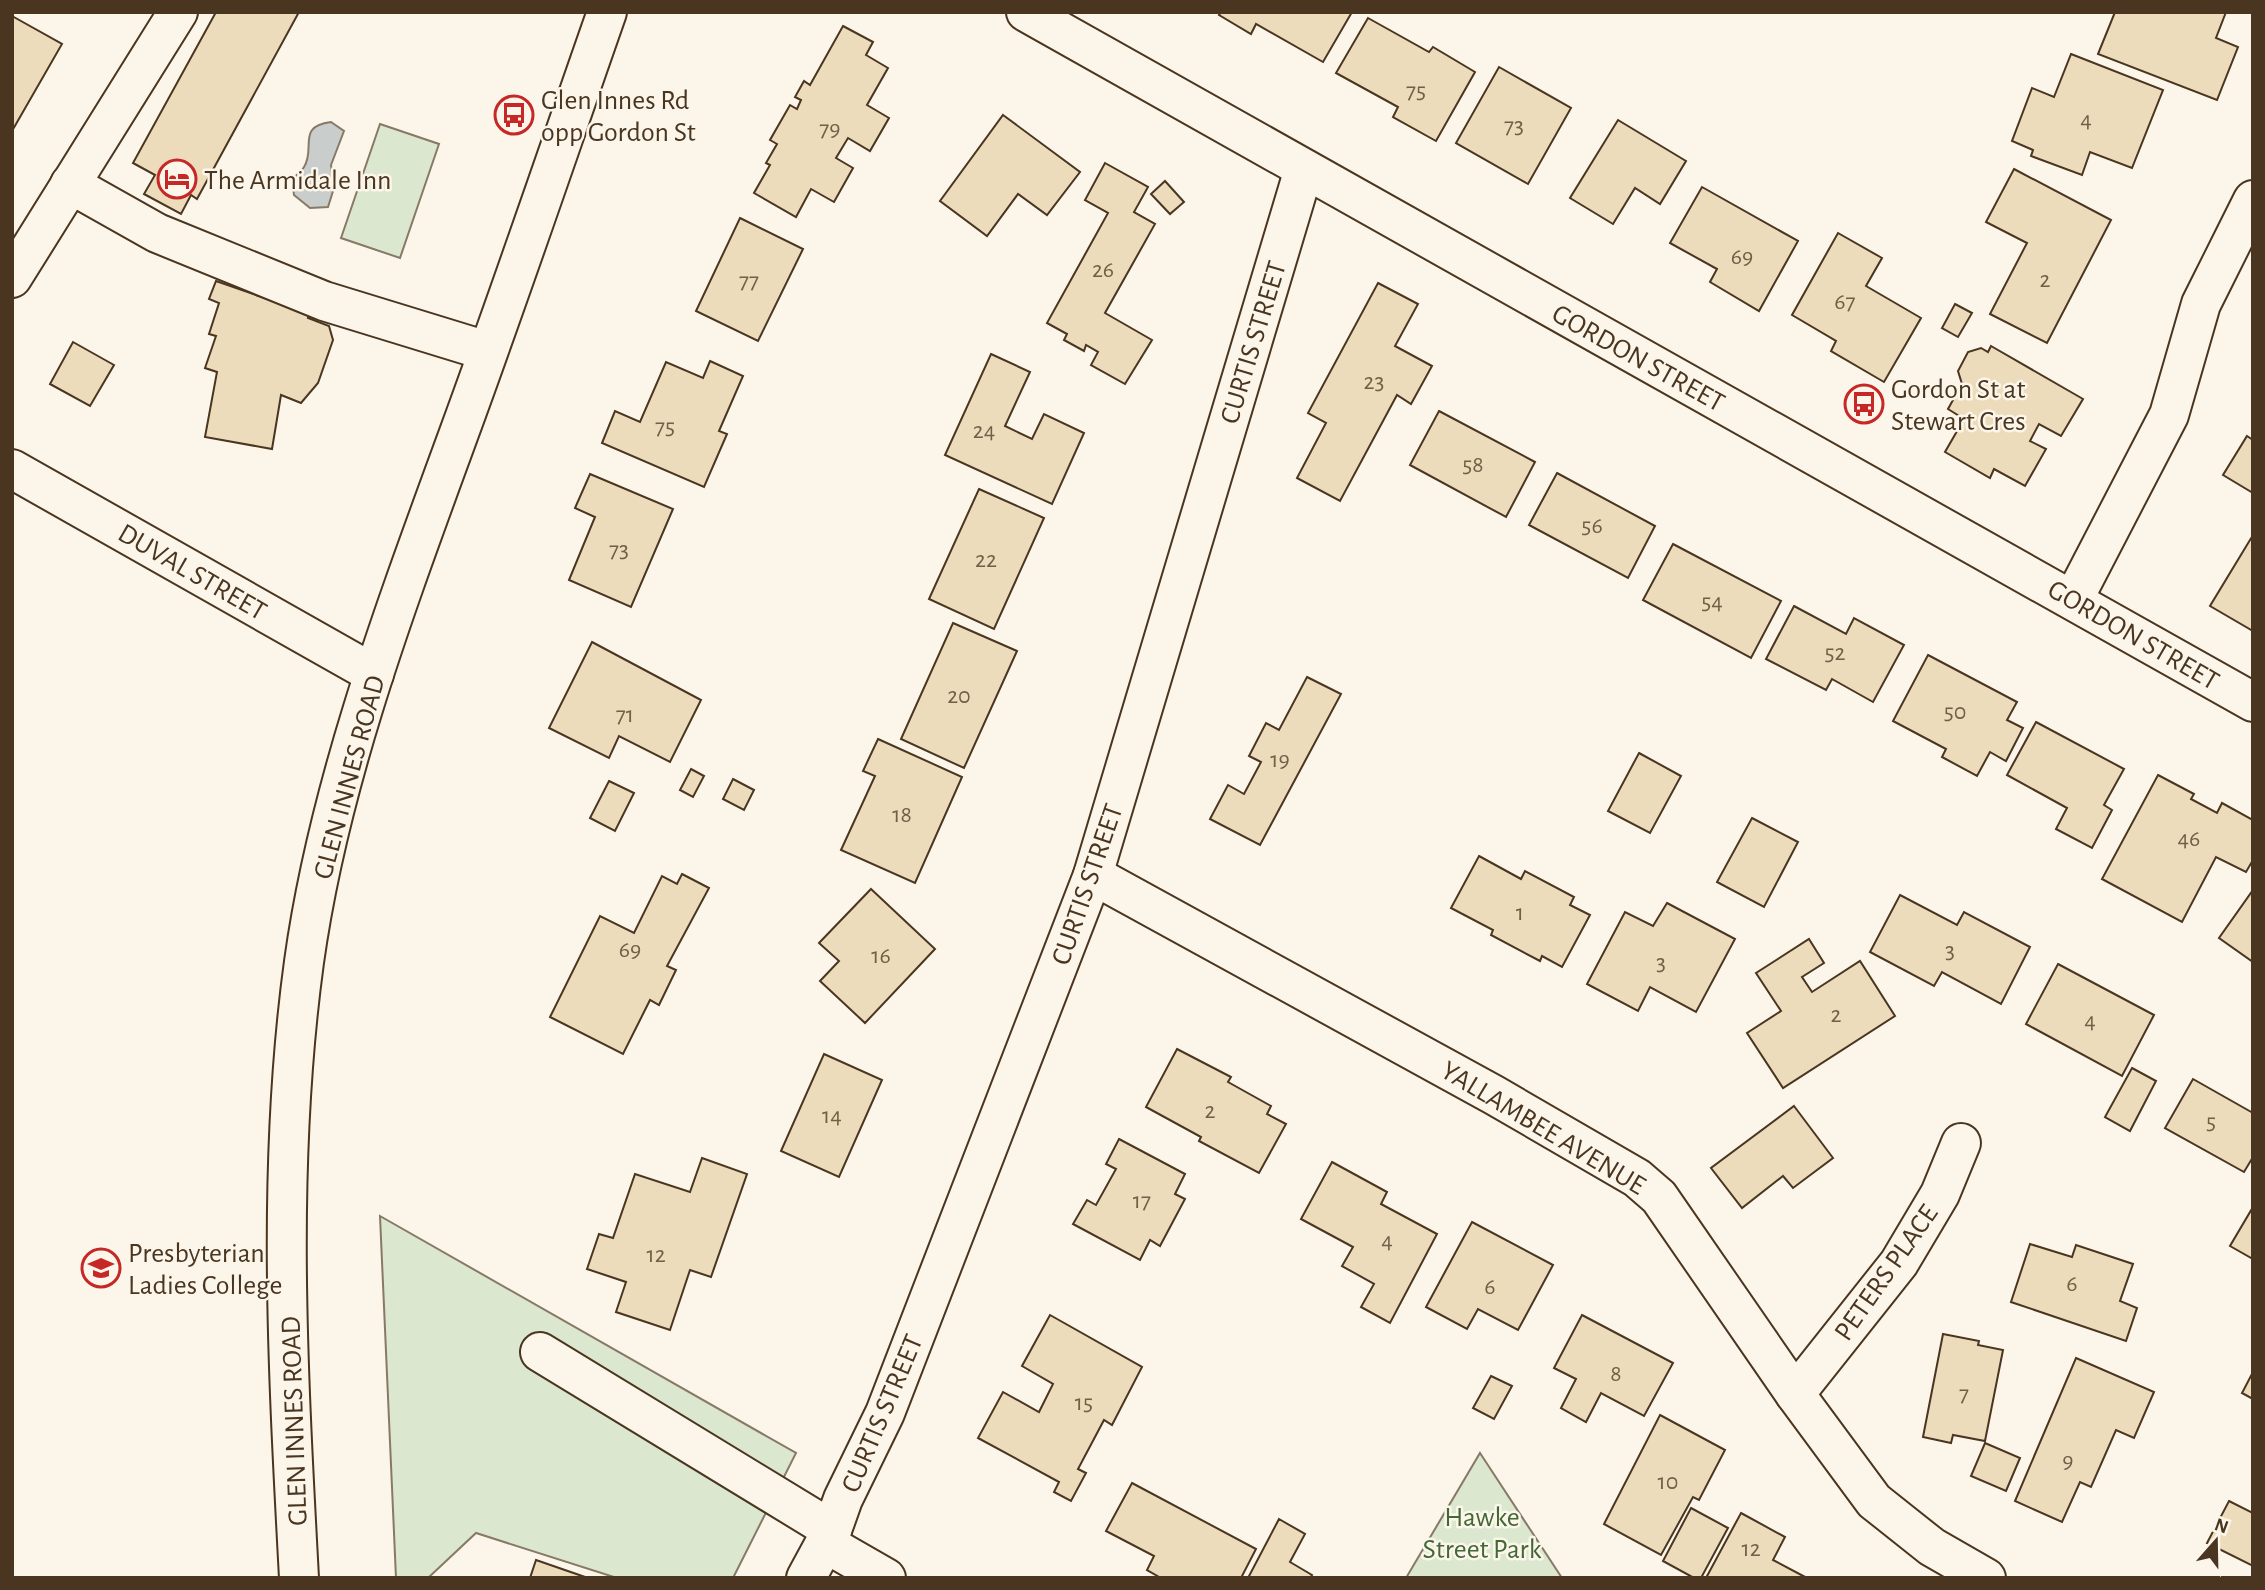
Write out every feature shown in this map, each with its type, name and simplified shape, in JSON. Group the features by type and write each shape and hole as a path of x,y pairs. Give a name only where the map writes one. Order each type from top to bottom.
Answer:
{"street":[{"path":"12,278 178,12"},
{"name":"GLEN INNES ROAD","path":"299,1578 286,1233 291,1094 304,960 333,819 374,674 607,12"},
{"name":"GORDON STREET","path":"1026,12 2253,702"},
{"name":"CURTIS STREET","path":"806,1578 828,1537 843,1499 885,1413 1093,875 1304,169"},
{"path":"71,184 157,233 324,301 487,351"},
{"path":"2074,600 2169,415 2201,304 2253,200"},
{"name":"DUVAL STREET","path":"12,468 374,674"},
{"name":"YALLAMBEE AVENUE","path":"1093,875 1494,1094 1637,1178 1659,1197 1795,1394 1874,1501 1932,1547 1986,1578"},
{"name":"PETERS PLACE","path":"1795,1394 1899,1263 1940,1194 1961,1143"},
{"path":"540,1352 828,1537 886,1578"}],"green space":[{"path":"380,124 439,144 400,258 341,238"},
{"path":"380,1216 796,1453 733,1578 617,1578 476,1533 428,1578 396,1578"},
{"name":"Hawke Street Park","path":"1480,1453 1562,1578 1406,1578"}],"shaded area":[{"path":"331,122 344,131 331,165 334,188 328,207 310,208 294,195 292,180 303,169 307,160 310,133 320,124"}],"building":[{"path":"216,12 299,12 197,199 191,195 181,214 144,194 155,175 133,163"},
{"path":"1221,12 1352,12 1323,62 1256,24 1251,34 1219,15"},
{"path":"2115,12 2226,12 2216,38 2238,47 2217,100 2098,54"},
{"path":"12,16 62,44 12,131"},
{"path":"1368,18 1429,52 1433,47 1475,72 1436,141 1393,117 1398,107 1336,73"},
{"path":"843,26 873,42 866,55 888,68 867,105 889,118 870,151 848,138 836,158 853,168 834,202 811,189 796,217 754,193 770,165 766,163 777,144 770,140 790,105 797,109 801,100 795,97 804,81 810,85"},
{"path":"2071,54 2163,90 2132,168 2090,152 2082,175 2031,156 2033,150 2012,141 2032,88 2054,97"},
{"path":"1499,67 1571,108 1528,184 1456,143"},
{"path":"1003,115 1080,172 1047,215 1018,194 987,236 940,201"},
{"path":"1618,120 1686,161 1660,204 1635,188 1613,224 1570,198"},
{"path":"1105,163 1148,187 1134,212 1155,224 1105,313 1152,340 1125,384 1091,365 1098,352 1086,345 1084,351 1064,340 1067,334 1047,323 1108,213 1085,200"},
{"path":"2014,169 2111,220 2047,343 1990,314 2027,243 1986,222"},
{"path":"1165,181 1184,202 1170,214 1151,194"},
{"path":"1702,187 1798,241 1759,311 1710,282 1717,269 1670,243"},
{"path":"740,218 803,249 758,341 696,311"},
{"path":"1838,233 1882,258 1866,286 1921,318 1884,382 1831,351 1836,341 1792,315"},
{"path":"216,281 310,314 308,318 329,326 333,340 318,383 301,403 281,395 272,449 205,437 217,372 205,368 216,336 209,334 219,303 209,299"},
{"path":"1378,283 1418,304 1395,346 1432,366 1411,404 1397,395 1340,501 1297,478 1326,423 1308,413"},
{"path":"1955,304 1972,313 1958,337 1942,328"},
{"path":"73,342 114,365 90,406 50,384"},
{"path":"1991,346 2083,399 2061,436 2039,424 2030,441 2046,449 2025,486 1994,469 1990,478 1945,452 1964,419 1948,409 1962,384 1958,371 1968,352 1981,348 1988,352"},
{"path":"991,354 1030,372 1005,426 1032,439 1044,414 1084,433 1052,504 945,455"},
{"path":"710,361 743,376 719,431 727,434 704,487 602,443 615,411 640,422 666,362 703,378"},
{"path":"1439,411 1535,462 1506,517 1410,465"},
{"path":"2247,436 2253,440 2253,493 2223,475"},
{"path":"1557,473 1655,526 1628,578 1529,525"},
{"path":"590,474 673,509 631,607 569,580 595,517 575,508"},
{"path":"979,489 1044,518 994,629 929,599"},
{"path":"2253,535 2253,631 2210,606"},
{"path":"1673,544 1781,601 1751,658 1643,600"},
{"path":"1794,606 1846,634 1854,618 1904,645 1873,702 1832,679 1826,690 1766,659"},
{"path":"953,623 1017,651 964,768 901,739"},
{"path":"592,642 701,700 670,762 619,736 609,758 549,728"},
{"path":"1928,655 2017,702 2007,720 2023,728 2006,761 1990,752 1977,776 1942,757 1946,749 1893,721"},
{"path":"1307,677 1341,694 1260,845 1210,819 1228,785 1244,794 1261,762 1249,756 1266,723 1279,730"},
{"path":"2036,722 2124,769 2104,805 2112,810 2092,848 2056,829 2067,808 2007,775"},
{"path":"878,739 962,777 915,883 841,850 875,776 863,771"},
{"path":"1639,753 1681,776 1650,833 1608,811"},
{"path":"691,769 704,776 693,797 680,790"},
{"path":"2158,775 2194,794 2191,799 2217,813 2222,803 2253,820 2253,860 2246,872 2216,857 2182,922 2102,879"},
{"path":"733,779 754,790 744,810 723,799"},
{"path":"609,781 634,793 615,831 590,818"},
{"path":"1752,818 1798,842 1764,907 1717,882"},
{"path":"1479,856 1521,879 1525,871 1574,897 1570,905 1590,915 1562,967 1542,956 1540,961 1491,935 1493,930 1451,908"},
{"path":"682,874 709,888 667,966 676,970 659,1005 650,1000 623,1054 550,1017 600,916 634,933 662,876 677,884"},
{"path":"871,889 935,949 865,1023 820,981 839,961 819,943"},
{"path":"2253,890 2253,962 2219,938"},
{"path":"1900,895 1957,925 1964,912 2030,947 2001,1004 1942,972 1934,986 1870,952"},
{"path":"1667,903 1735,939 1696,1012 1650,987 1638,1011 1587,984 1625,912 1653,926"},
{"path":"1809,939 1824,963 1802,977 1812,992 1860,961 1895,1016 1783,1088 1747,1033 1781,1011 1756,973"},
{"path":"2058,964 2154,1015 2122,1076 2026,1024"},
{"path":"1177,1049 1231,1077 1228,1082 1271,1106 1267,1114 1286,1124 1259,1173 1199,1141 1201,1137 1146,1107"},
{"path":"824,1054 882,1080 839,1177 781,1151"},
{"path":"2132,1068 2156,1081 2130,1131 2105,1117"},
{"path":"2193,1079 2253,1113 2253,1157 2244,1172 2165,1128"},
{"path":"1794,1106 1833,1158 1793,1188 1783,1176 1742,1208 1711,1168"},
{"path":"1119,1139 1185,1174 1175,1194 1185,1199 1160,1246 1150,1240 1140,1260 1073,1224 1087,1200 1096,1205 1116,1169 1106,1164"},
{"path":"702,1158 747,1174 711,1277 690,1270 670,1330 616,1312 626,1282 587,1269 599,1234 613,1238 635,1174 690,1192"},
{"path":"1332,1162 1387,1192 1381,1204 1437,1234 1390,1323 1361,1307 1374,1284 1342,1266 1353,1247 1301,1219"},
{"path":"2253,1207 2253,1259 2230,1246"},
{"path":"1472,1222 1553,1265 1518,1330 1478,1309 1467,1329 1426,1307"},
{"path":"2030,1244 2072,1257 2076,1245 2133,1264 2120,1301 2137,1308 2126,1341 2011,1302"},
{"path":"1050,1315 1142,1367 1112,1425 1104,1420 1078,1469 1086,1473 1071,1501 1054,1492 1059,1482 978,1438 1003,1392 1039,1412 1053,1384 1022,1366"},
{"path":"1582,1315 1673,1363 1644,1416 1601,1393 1586,1422 1561,1408 1576,1379 1554,1368"},
{"path":"1943,1334 1979,1341 1978,1345 2003,1350 1985,1441 1953,1435 1951,1443 1923,1437"},
{"path":"2076,1358 2154,1392 2134,1438 2116,1430 2091,1487 2080,1482 2062,1522 2015,1501"},
{"path":"2253,1372 2253,1399 2242,1393"},
{"path":"1491,1376 1512,1386 1494,1419 1473,1408"},
{"path":"1660,1415 1725,1450 1699,1500 1693,1497 1661,1555 1604,1524"},
{"path":"1985,1443 2020,1458 2006,1491 1971,1476"},
{"path":"1132,1483 1256,1549 1241,1578 1161,1578 1147,1570 1154,1556 1106,1531"},
{"path":"2229,1501 2253,1513 2253,1566 2207,1543"},
{"path":"1691,1508 1728,1528 1701,1578 1694,1578 1663,1561"},
{"path":"1741,1513 1785,1537 1773,1560 1807,1578 1706,1578"},
{"path":"1279,1519 1305,1534 1290,1562 1312,1575 1310,1578 1248,1578"},
{"path":"536,1560 588,1578 530,1578"}],"place":[{"name":"Glen Innes Rd opp Gordon St","path":"514,115"},
{"name":"The Armidale Inn","path":"177,179"},
{"name":"Gordon St at Stewart Cres","path":"1864,404"},
{"name":"Presbyterian Ladies College","path":"101,1268"}]}
